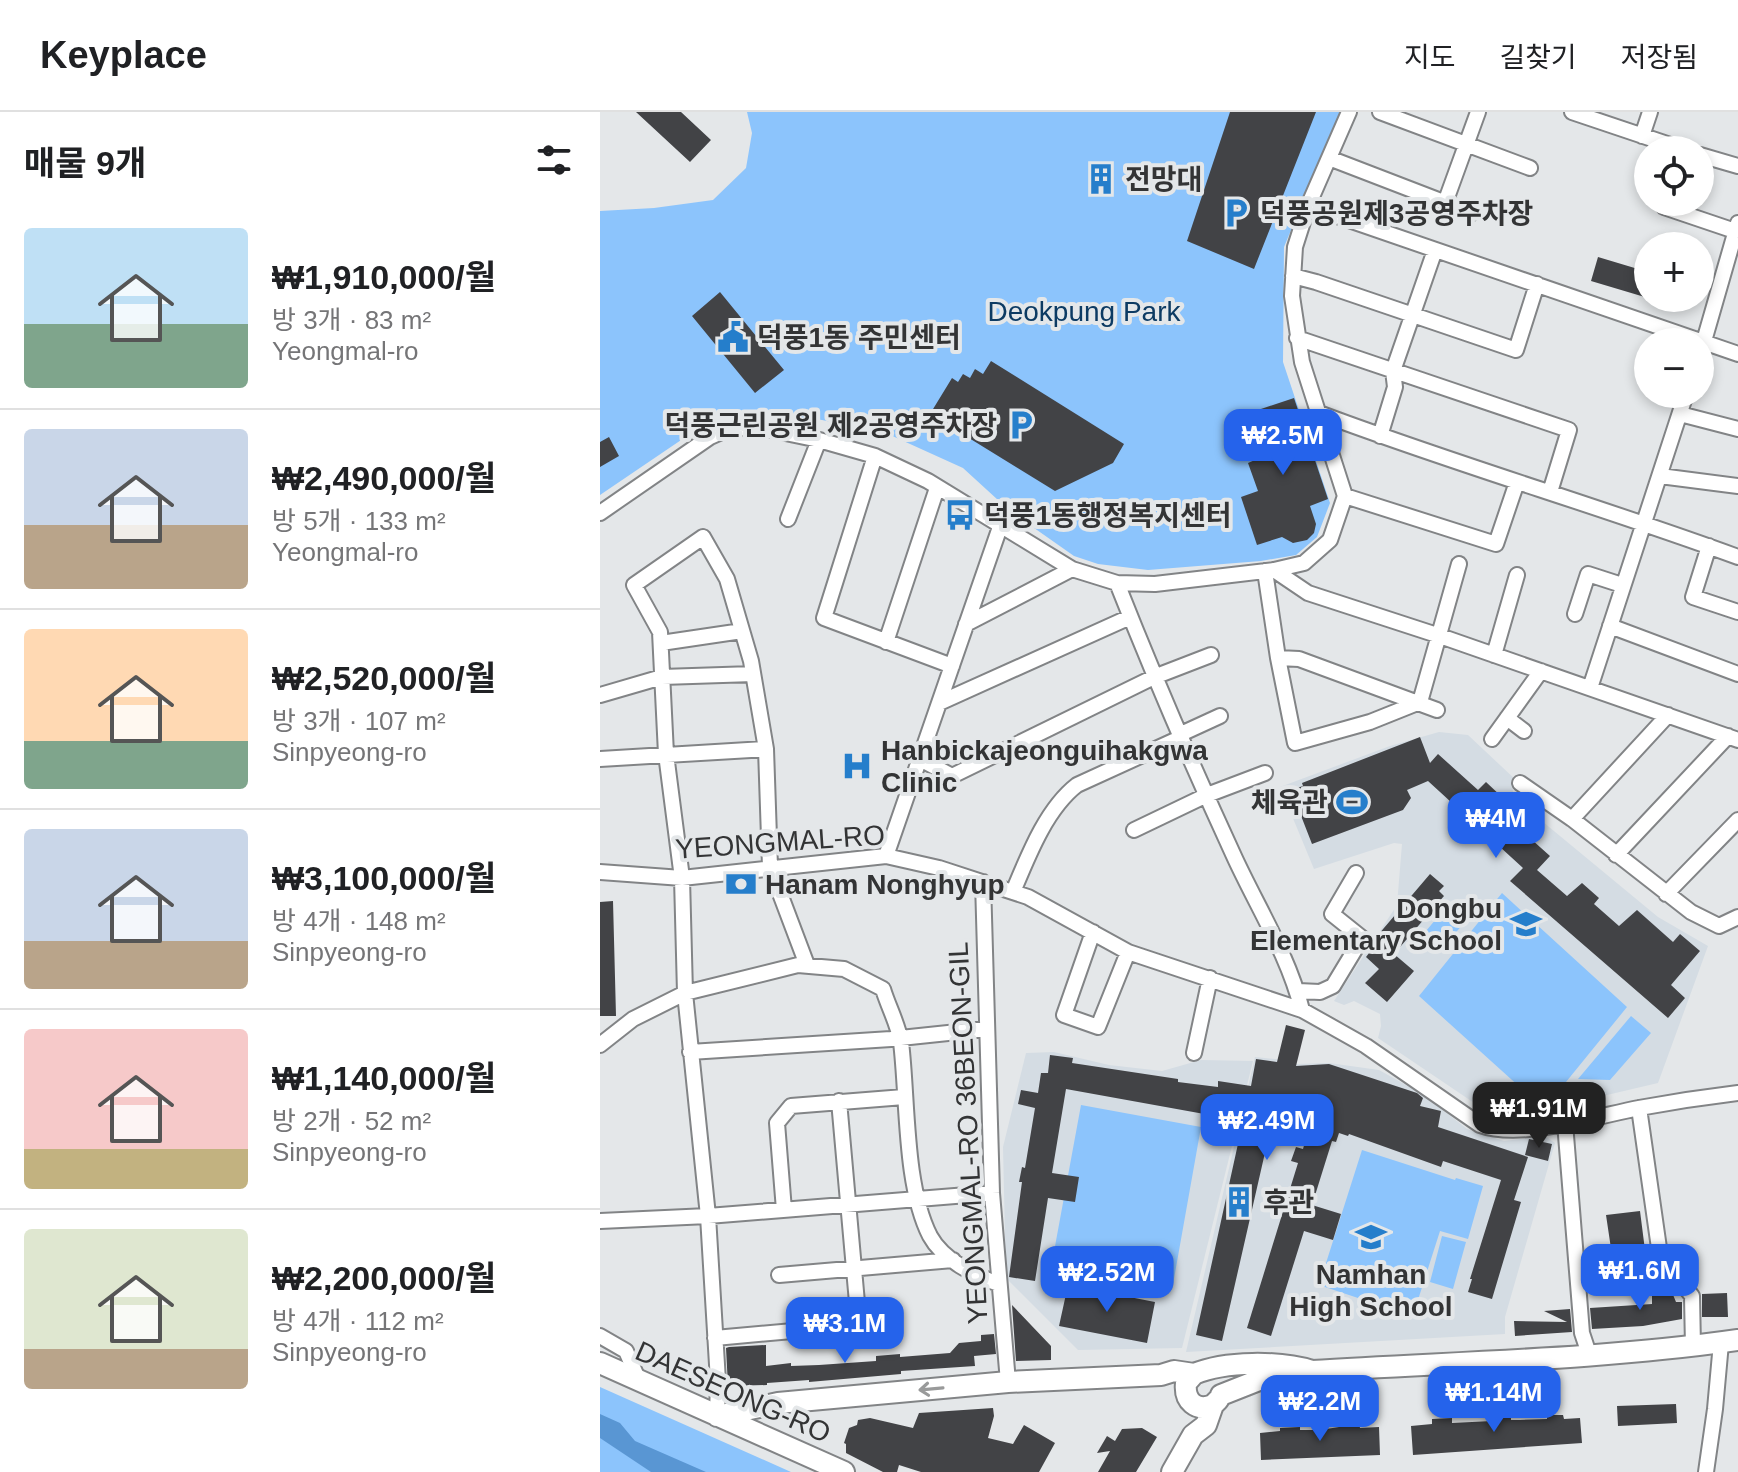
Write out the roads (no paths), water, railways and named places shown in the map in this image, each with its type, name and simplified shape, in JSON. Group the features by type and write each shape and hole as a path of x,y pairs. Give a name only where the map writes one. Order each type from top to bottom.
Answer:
{"street":[{"path":"600,513 699,444 728,429 757,427 875,456 928,481 1072,569 1117,583 1155,584 1270,571 1304,563 1330,540 1345,496 1297,338 1292,296 1295,247 1308,206 1349,112"},
{"path":"1380,112 1530,168"},
{"path":"1445,203 1478,112"},
{"path":"1572,112 1642,136 1650,112"},
{"path":"1329,158 1472,213"},
{"path":"1714,159 1738,166"},
{"path":"1308,206 1537,284 1650,328"},
{"path":"1697,216 1737,227 1708,328"},
{"path":"1380,436 1395,387 1393,371 1435,250"},
{"path":"1293,276 1516,350 1537,284"},
{"path":"1297,338 1569,430 1550,492"},
{"path":"1714,350 1738,354"},
{"path":"1590,688 1682,408"},
{"path":"1319,413 1517,482 1644,522 1738,557"},
{"path":"1680,414 1738,429"},
{"path":"788,519 819,440"},
{"path":"875,456 824,618 952,666"},
{"path":"1660,476 1738,486"},
{"path":"1345,496 1496,544 1517,482"},
{"path":"886,642 937,488"},
{"path":"886,856 1000,527"},
{"path":"807,965 770,867 766,749 753,674 727,579 703,537 634,585 660,632 666,754 682,878 685,993 708,1216 717,1416 778,1403 1008,1382 1161,1375 1174,1371 1200,1372 1288,1364 1312,1371"},
{"path":"1709,546 1693,597 1738,612"},
{"path":"1420,702 1459,564"},
{"path":"966,624 1072,569"},
{"path":"1270,571 1308,593 1733,738 1616,855"},
{"path":"1270,571 1278,658 1295,743 1370,722 1420,702"},
{"path":"1575,614 1588,574 1622,585"},
{"path":"1494,655 1517,575"},
{"path":"1117,583 1154,677 1295,980 1302,1010"},
{"path":"939,703 1130,617"},
{"path":"1610,626 1738,674"},
{"path":"661,643 742,631"},
{"path":"920,759 952,776 1154,677 1211,655"},
{"path":"1278,658 1299,659 1437,710"},
{"path":"1492,739 1541,671"},
{"path":"600,695 662,677 753,674"},
{"path":"1572,819 1668,715"},
{"path":"1013,892 1026,861 1063,796 1077,785 1220,716"},
{"path":"1507,718 1524,731"},
{"path":"600,759 766,749"},
{"path":"1134,830 1207,795 1265,773"},
{"path":"1520,783 1572,819 1691,912 1719,926 1738,917"},
{"path":"1666,894 1738,820"},
{"name":"YEONGMAL-RO","path":"600,872 682,878 886,856 939,868 1028,897 1128,952 1302,1010 1366,1046 1480,1125 1492,1129 1527,1129 1738,1093"},
{"path":"1298,991 1320,992 1333,986 1362,938 1332,914 1356,873"},
{"name":"YEONGMAL-RO 36BEON-GIL","path":"983,882 992,1193 1008,1382"},
{"path":"1093,932 1064,1015 1098,1027 1128,952"},
{"path":"600,1045 633,1019 685,993 798,965 844,969 883,989 900,1038 917,1199 931,1238 953,1260 984,1279 999,1284"},
{"path":"1194,1053 1210,978"},
{"path":"690,1052 986,1029"},
{"path":"784,1210 777,1123 791,1106 904,1097"},
{"path":"715,1338 859,1325 839,1101"},
{"path":"1639,1108 1660,1255 1692,1296 1693,1347"},
{"path":"1565,1123 1582,1333 1589,1354"},
{"path":"600,1221 708,1216 992,1193"},
{"path":"779,1275 953,1260"},
{"path":"600,1336 626,1351 639,1381"},
{"path":"1161,1375 1201,1408 1259,1380 1291,1379 1312,1371 1693,1347 1729,1342 1706,1472"},
{"name":"DAESEONG-RO","path":"600,1363 844,1472"},
{"path":"1193,1435 1186,1383 1200,1372"},
{"path":"1172,1472 1193,1435 1206,1425 1217,1400 1221,1382 1217,1377 1200,1372"}],"place":[{"name":"전망대","path":"1101,179"},
{"name":"덕풍공원제3공영주차장","path":"1236,213"},
{"name":"덕풍1동 주민센터","path":"733,337"},
{"name":"덕풍근린공원 제2공영주차장","path":"1021,425"},
{"name":"덕풍1동행정복지센터","path":"960,515"},
{"name":"Hanbickajeonguihakgwa Clinic","path":"857,766"},
{"name":"체육관","path":"1352,802"},
{"name":"Hanam Nonghyup","path":"741,884"},
{"name":"Dongbu Elementary School","path":"1526,924"},
{"name":"후관","path":"1239,1202"},
{"name":"Namhan High School","path":"1371,1237"}],"park label":[{"name":"Deokpung Park","path":"1084,311"}]}
